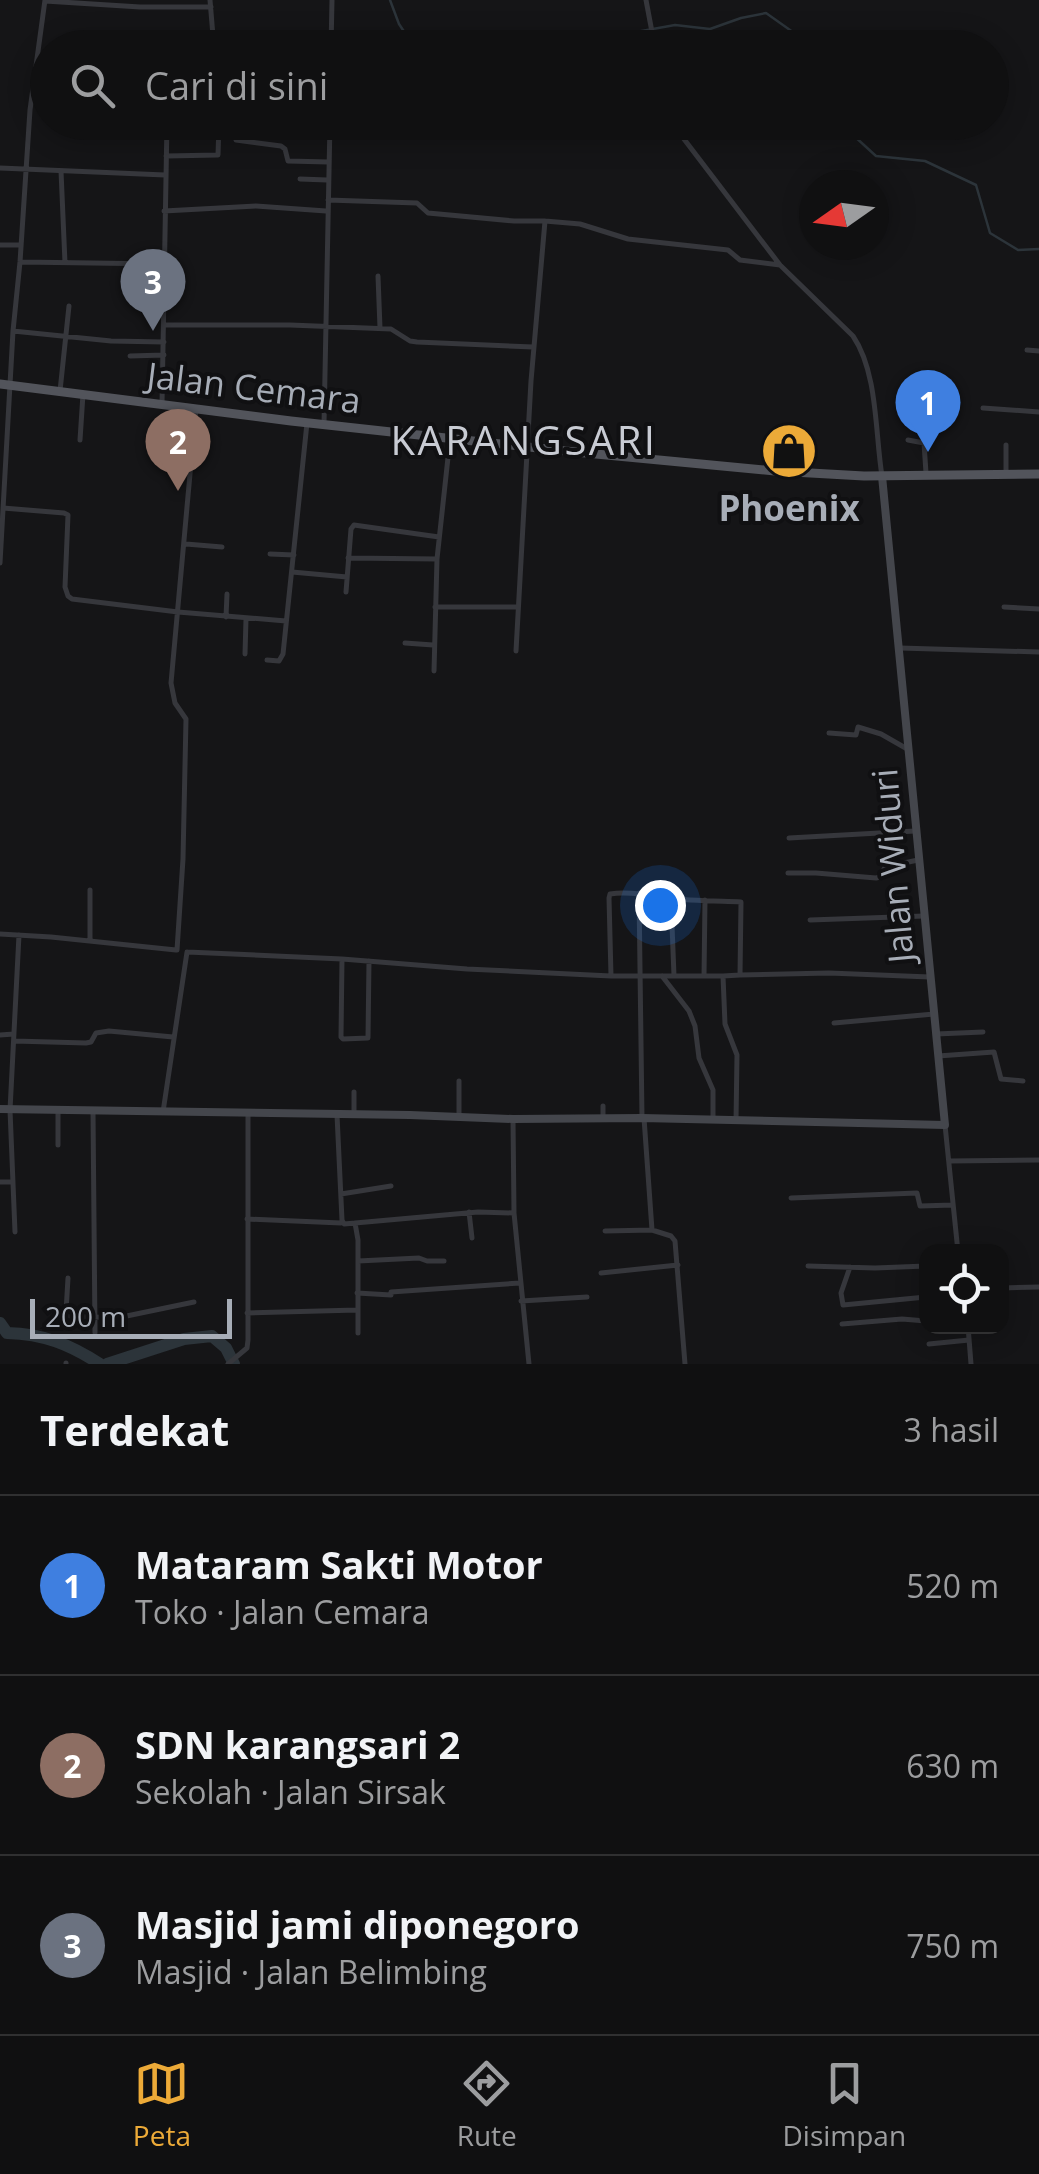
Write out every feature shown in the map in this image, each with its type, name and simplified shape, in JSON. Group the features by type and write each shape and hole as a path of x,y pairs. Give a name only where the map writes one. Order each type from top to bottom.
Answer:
{"main road":[{"name":"Jalan Cemara","path":"4,385 306,423 775,471 882,476 1039,474"},
{"name":"Jalan Widuri","path":"882,476 944,1124"},
{"path":"0,1110 944,1124"}],"street":[{"path":"42,30 46,0 140,7 211,4 213,30"},
{"path":"331,30 332,0"},
{"path":"646,0 652,30"},
{"path":"0,563 4,385 20,262 30,110"},
{"path":"162,404 166,140"},
{"path":"166,156 218,155 218,140"},
{"path":"236,140 281,146 288,161 328,160"},
{"path":"324,424 329,140"},
{"path":"685,140 780,265 860,346 872,393 882,476"},
{"path":"0,168 165,174"},
{"path":"61,170 66,263"},
{"path":"300,180 328,180"},
{"path":"328,200 417,203 428,213 580,224 628,239 728,250 740,260 780,265"},
{"path":"164,211 274,206 327,212"},
{"path":"516,650 544,220"},
{"path":"0,245 21,245"},
{"path":"20,262 164,264"},
{"path":"378,276 380,329"},
{"path":"60,392 69,306"},
{"path":"164,325 380,329 393,330 417,342 534,347"},
{"path":"12,331 66,338 164,342"},
{"path":"1027,350 1039,351"},
{"path":"130,356 164,356"},
{"path":"80,440 83,394"},
{"path":"178,950 186,719 172,697 172,664 196,408"},
{"path":"983,408 1039,412"},
{"path":"266,660 282,659 306,423"},
{"path":"434,670 438,537 450,439"},
{"path":"908,440 925,445 926,476"},
{"path":"1006,445 1006,475"},
{"path":"2,508 68,515 64,587 68,596 98,603 286,621"},
{"path":"346,592 352,529 356,524 438,537"},
{"path":"185,544 222,547"},
{"path":"270,554 294,555"},
{"path":"348,558 437,559"},
{"path":"292,572 347,577"},
{"path":"226,617 227,594"},
{"path":"435,607 517,607"},
{"path":"1004,607 1039,608"},
{"path":"245,654 246,618"},
{"path":"405,643 434,645"},
{"path":"900,648 1039,652"},
{"path":"829,733 856,734 858,727 881,734 909,750"},
{"path":"789,838 915,831"},
{"path":"788,873 876,878 885,867 918,860"},
{"path":"90,890 90,941"},
{"path":"611,976 609,895 616,892 741,902 740,974"},
{"path":"639,893 642,1118 652,1230"},
{"path":"671,899 674,976"},
{"path":"704,976 705,900"},
{"path":"810,920 924,916"},
{"path":"0,934 187,952 611,976 829,973 930,977"},
{"path":"15,1232 10,1110 20,935"},
{"path":"163,1112 187,952"},
{"path":"342,959 343,1039 368,1038 369,961"},
{"path":"662,976 696,1026 698,1058 713,1090 713,1122"},
{"path":"723,976 724,1024 737,1054 736,1121"},
{"path":"834,1023 934,1014"},
{"path":"0,1035 86,1043 96,1033 109,1030 174,1036"},
{"path":"936,1034 983,1032"},
{"path":"938,1056 994,1052 1001,1079 1023,1081"},
{"path":"459,1080 459,1117"},
{"path":"354,1092 354,1115"},
{"path":"603,1106 603,1119"},
{"path":"58,1111 58,1145"},
{"path":"93,1111 95,1333"},
{"path":"228,1364 246,1348 248,1340 248,1113"},
{"path":"338,1115 344,1224"},
{"path":"512,1120 514,1213 529,1364"},
{"name":"Jalan Widuri","path":"944,1124 957,1244"},
{"path":"948,1161 1039,1160"},
{"path":"0,1182 13,1182"},
{"path":"341,1194 391,1186"},
{"path":"791,1198 917,1193 920,1206 953,1205"},
{"path":"247,1219 344,1224 470,1212 514,1213"},
{"path":"470,1212 472,1238"},
{"path":"354,1223 358,1240 358,1333"},
{"path":"605,1231 652,1230 674,1239 685,1364"},
{"path":"358,1261 444,1261"},
{"path":"600,1273 678,1265"},
{"path":"808,1266 919,1266"},
{"path":"850,1267 841,1293 843,1305 919,1299"},
{"path":"68,1278 67,1314 95,1319 130,1316 194,1302"},
{"path":"358,1293 391,1295 520,1283"},
{"path":"1009,1288 1039,1287"},
{"path":"522,1301 587,1297"},
{"path":"247,1313 357,1310"},
{"path":"842,1324 919,1320"},
{"path":"969,1334 971,1364"},
{"path":"930,1344 969,1340"}],"waterway":[{"path":"390,0 403,30"},
{"path":"647,30 675,25 710,29 766,13 790,30"},
{"path":"858,140 876,156 925,161 976,185 990,233 1018,250 1039,249"},
{"path":"0,1323 7,1333 56,1341 100,1364"},
{"path":"107,1364 184,1339 212,1336 226,1348 234,1364"}],"place":[{"name":"Masjid jami diponegoro","path":"153,331"},
{"name":"Phoenix","path":"789,451"},
{"name":"Mataram Sakti Motor","path":"928,452"},
{"name":"SDN karangsari 2","path":"178,491"}],"district":[{"name":"KARANGSARI","path":"524,439"}]}
